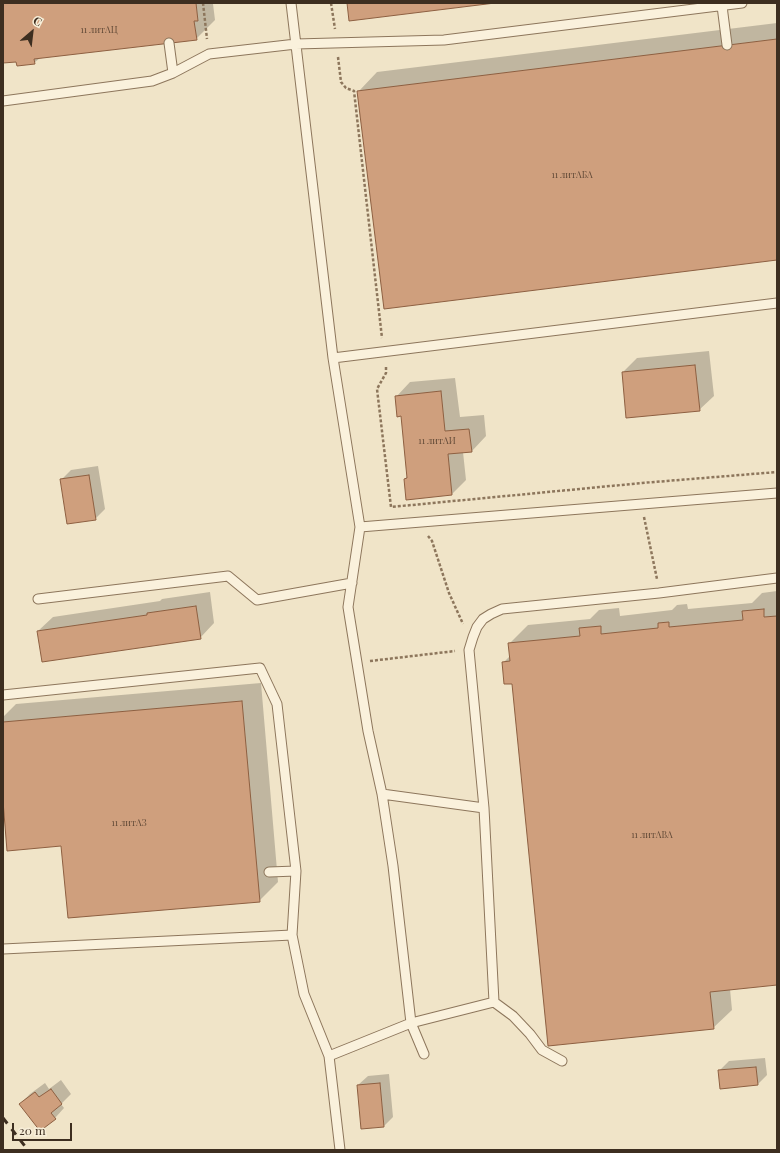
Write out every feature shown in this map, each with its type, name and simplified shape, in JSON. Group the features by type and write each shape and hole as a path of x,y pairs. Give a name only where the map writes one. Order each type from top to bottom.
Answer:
{"lane":[{"path":"291,3 333,358 360,527 348,607 368,731 382,794 393,866 411,1023 424,1054"},
{"path":"3,101 152,81 172,73 209,54 296,44 444,40 742,3"},
{"path":"722,6 727,45"},
{"path":"169,43 172,73"},
{"path":"333,358 777,303"},
{"path":"360,527 777,493"},
{"path":"38,599 228,576 257,600 352,583"},
{"path":"494,1002 484,808 469,650 477,627 483,619 502,609 659,593 777,578"},
{"path":"3,695 260,668 277,704 296,871 292,935 304,994 329,1056 340,1150"},
{"path":"382,794 484,808"},
{"path":"270,872 296,871"},
{"path":"3,949 292,935"},
{"path":"329,1056 411,1023 494,1002"},
{"path":"494,1002 513,1016 530,1034 542,1050 562,1061"}],"path":[{"path":"202,3 209,54"},
{"path":"642,483 645,521 659,593"},
{"path":"357,663 469,650"}],"building":[{"path":"3,3 196,3 198,21 194,21 197,40 34,59 35,64 17,66 16,62 3,63"},
{"path":"347,3 495,3 349,21"},
{"path":"777,39 777,260 384,309 357,91"},
{"path":"695,365 700,411 626,418 622,372"},
{"path":"441,391 445,431 469,429 472,452 448,454 452,495 406,500 404,479 407,478 401,416 397,417 395,396"},
{"path":"89,475 96,520 67,524 60,479"},
{"path":"196,606 201,639 42,662 37,631 147,615 147,613"},
{"path":"764,609 764,617 777,616 777,985 710,992 714,1029 548,1046 512,684 504,684 502,662 510,661 508,643 580,636 579,628 601,626 601,634 658,628 658,623 669,622 669,627 743,620 742,611"},
{"path":"242,701 260,902 68,918 61,846 7,851 3,801 3,722"},
{"path":"756,1067 758,1085 720,1089 718,1070"},
{"path":"380,1083 384,1127 361,1129 357,1085"},
{"path":"51,1089 62,1104 51,1113 56,1119 40,1131 19,1104 35,1092 39,1097"}],"railway":[{"path":"3,1118 28,1150"}]}
